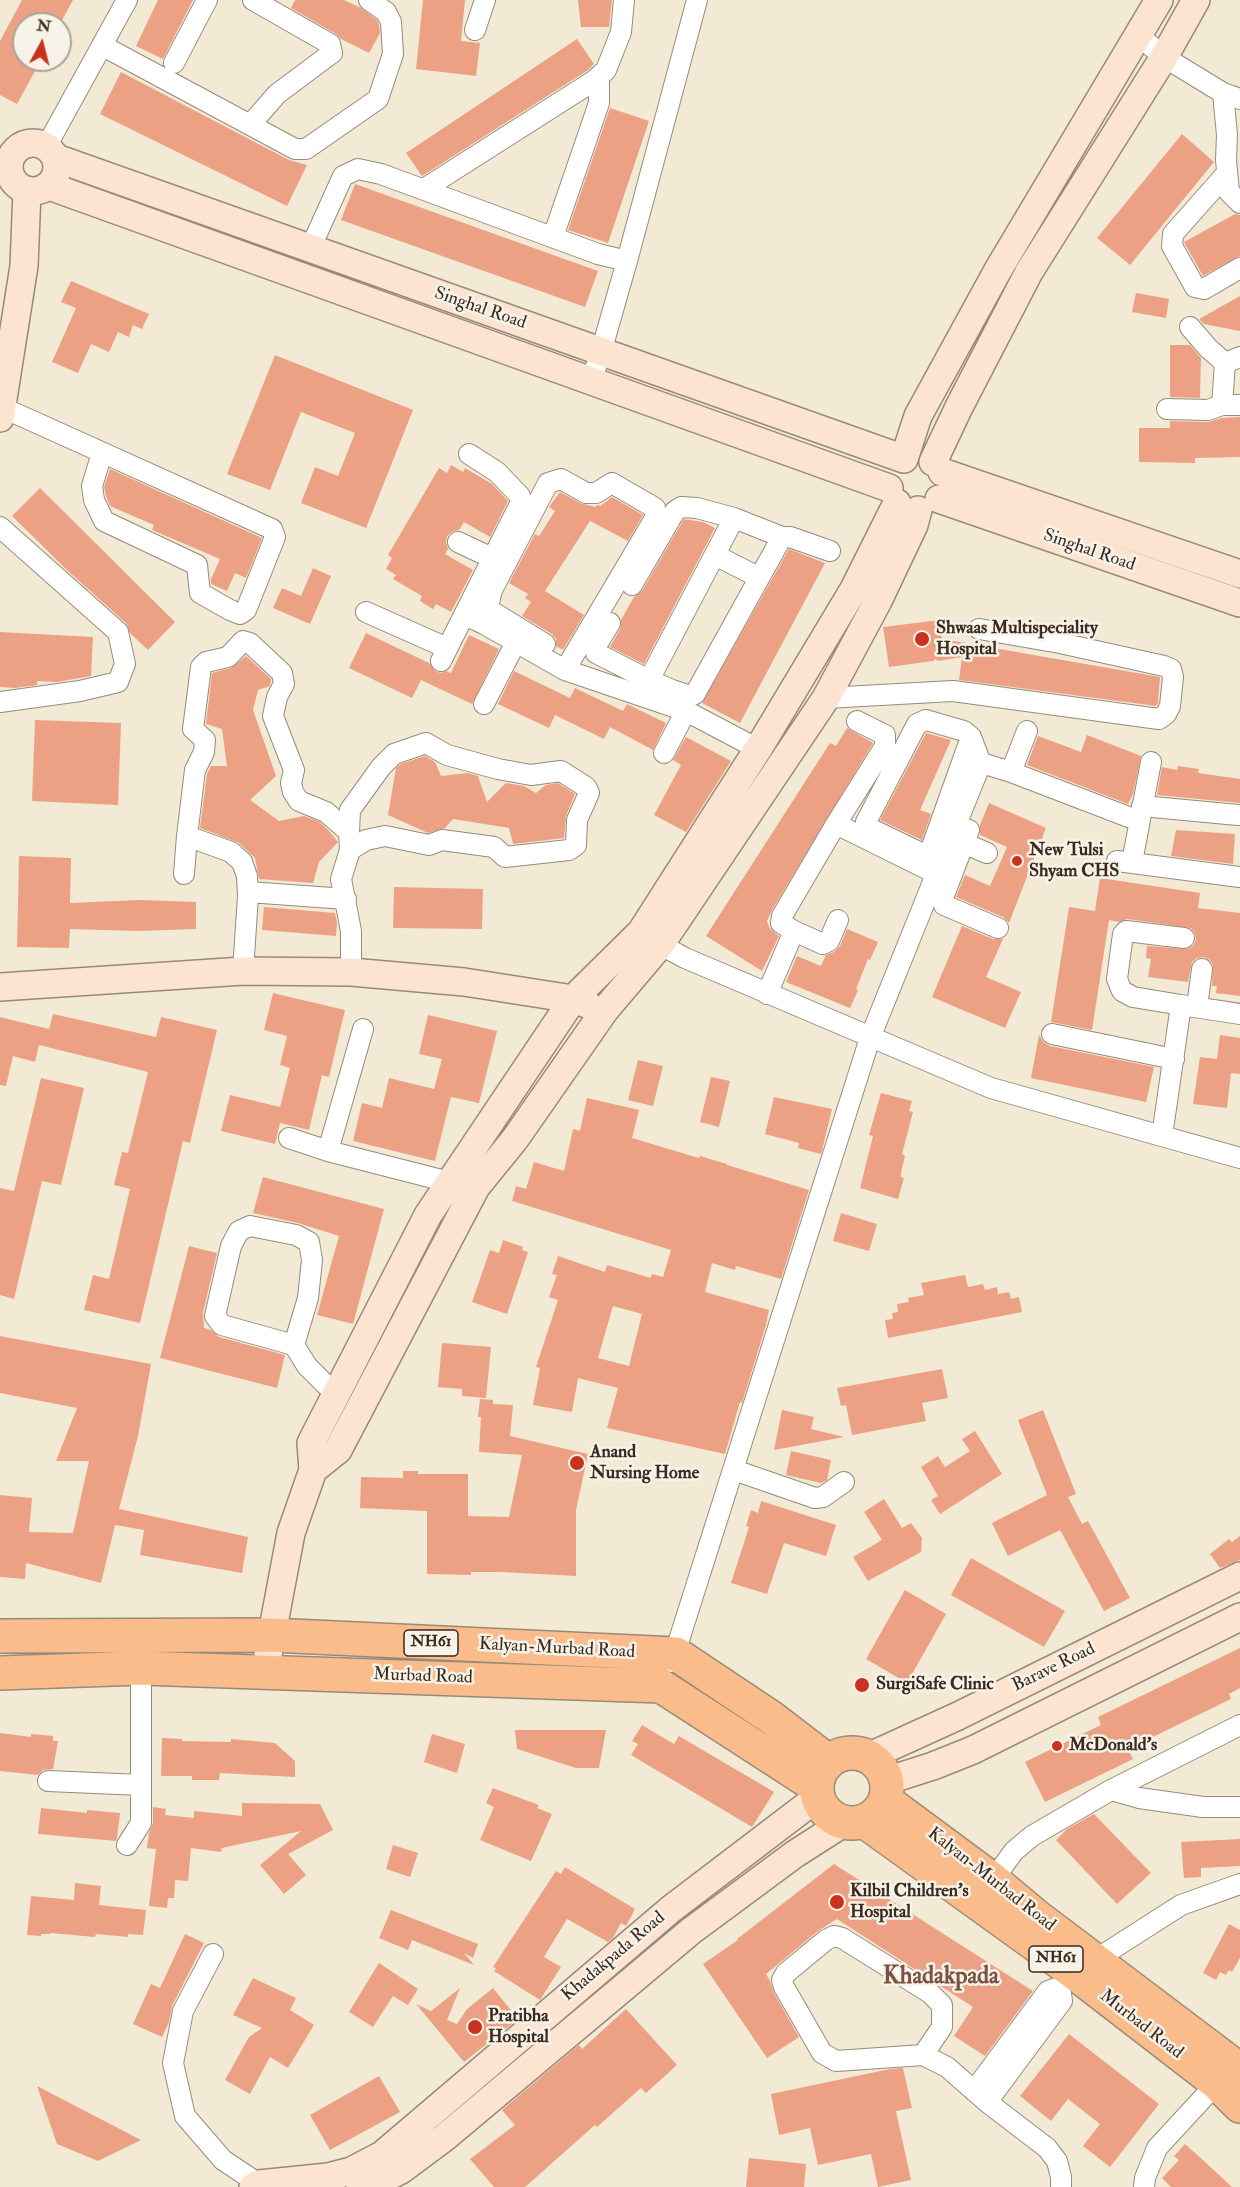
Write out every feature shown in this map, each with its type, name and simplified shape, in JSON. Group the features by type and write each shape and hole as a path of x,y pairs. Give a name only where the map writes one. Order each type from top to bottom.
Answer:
{"highway":[{"name":"Kalyan-Murbad Road","path":"0,1636 271,1635 676,1654"},
{"name":"NH61","path":"676,1654 772,1718 821,1782 828,1813 869,1796 1075,1973"},
{"name":"Murbad Road","path":"0,1673 141,1668 661,1686"},
{"name":"NH61","path":"661,1686 821,1782"},
{"path":"821,1782 848,1754 858,1754 869,1796"},
{"name":"Kalyan-Murbad Road","path":"869,1796 993,1880 1036,1916 1075,1973 1228,2076"},
{"name":"NH61","path":"1228,2076 1240,2106"}],"street":[{"path":"102,453 92,486 94,500 104,521 196,565 200,593 240,614 246,610 274,537 272,529 102,453 1,413 24,266 22,180 11,158 31,147 103,46 127,0"},
{"path":"174,63 207,0"},
{"path":"250,125 277,94 332,53 330,44 253,0"},
{"path":"103,46 295,149 306,149 378,99 393,54 391,22 386,12 369,0"},
{"path":"475,30 484,0"},
{"path":"424,189 606,70 621,32 624,0"},
{"path":"591,381 627,261 697,0"},
{"path":"265,1671 291,1533 313,1470 311,1443 428,1215 573,999 650,939 826,698 878,601 914,525 911,500 892,471 904,459 918,416 992,281 1159,0"},
{"path":"938,467 964,397 1029,272 1164,57 1196,0"},
{"path":"1138,34 1164,57 1232,96 1227,135 1227,173 1229,192 1240,203"},
{"path":"553,237 599,103 599,76"},
{"path":"1113,78 1140,96"},
{"path":"22,180 57,173 31,147"},
{"name":"Singhal Road","path":"31,147 310,249 904,459"},
{"path":"310,249 343,176 358,169 381,174 553,237 627,261"},
{"path":"1227,173 1173,234 1172,246 1195,287 1204,289 1240,268"},
{"name":"Singhal Road","path":"22,180 591,381 911,500 1240,603"},
{"path":"1167,409 1208,410 1231,405 1233,360 1208,348 1190,327"},
{"path":"366,612 444,655 520,502 520,496 497,472 469,454"},
{"path":"313,1470 338,1450 476,1187 515,1138 605,1010 650,939 758,748 911,500 943,491 944,481 938,467 921,456 904,459"},
{"name":"Singhal Road","path":"938,467 1240,574"},
{"path":"486,616 492,590 548,483 561,479 586,493 596,493 612,483 655,508 654,518 569,665"},
{"path":"758,748 686,711 649,680 596,653 596,646 675,511 681,507 697,508 734,518 782,537 790,537 830,551"},
{"path":"649,680 734,518"},
{"path":"0,527 118,632 125,664 118,682 80,692 0,702"},
{"path":"486,616 516,642 569,665 669,697 690,696 695,694 782,537"},
{"path":"458,542 492,558"},
{"path":"715,555 759,577"},
{"path":"464,615 486,616 569,665"},
{"path":"826,698 953,691 1158,719 1166,714 1170,706 1173,677 1171,669 1164,666 1069,645 979,629"},
{"path":"184,874 195,770 204,752 204,741 194,729 201,667 206,662 228,657 243,641 250,643 282,673 284,684 277,698 273,716 294,770 291,783 292,792 299,801 326,812 350,841"},
{"path":"484,704 516,642"},
{"path":"664,753 686,711"},
{"path":"971,737 930,852 923,854 869,828 866,822 917,724 926,720 964,731 971,737 982,766"},
{"path":"838,920 829,941 823,944 794,932 781,923 782,916 836,824 885,746 885,735 857,721"},
{"path":"1011,772 1027,731"},
{"path":"350,841 385,836 429,845 442,840 494,847 506,857 569,850 576,845 577,820 589,793 586,787 561,771 531,775 498,769 447,754 426,743 394,754 381,767 350,810 350,841 341,879 351,931 351,972"},
{"path":"1151,762 1140,813 1124,861 1240,877"},
{"path":"998,928 944,904 943,898 979,768 985,764 1079,789 1140,813 1238,815"},
{"path":"661,1686 676,1654 870,1038 936,874 983,795"},
{"path":"836,824 936,874"},
{"path":"187,836 231,852 242,862 247,876 248,892 243,971"},
{"path":"957,841 987,853"},
{"path":"248,892 346,899"},
{"path":"1184,938 1126,931 1123,934 1117,979 1122,991 1133,997 1240,1014"},
{"path":"767,994 794,932"},
{"path":"650,939 685,958 767,994 991,1088 1240,1158"},
{"path":"1162,1136 1174,1059 1202,969"},
{"path":"0,987 243,971 351,972 464,982 573,999 605,1010"},
{"path":"328,1152 363,1029"},
{"path":"1052,1034 1174,1059"},
{"path":"288,1138 328,1152 449,1182"},
{"path":"294,1345 308,1298 312,1260 309,1242 297,1236 250,1226 239,1231 231,1246 215,1316 222,1325 294,1345 307,1366 326,1385 340,1389"},
{"path":"734,1470 815,1498 823,1497 844,1482"},
{"name":"Barave Road","path":"869,1796 958,1716 1240,1576"},
{"name":"Barave Road","path":"869,1796 973,1750 1240,1617"},
{"path":"127,1845 141,1823 141,1668"},
{"path":"993,1880 1014,1851 1032,1836 1111,1790 1240,1725"},
{"path":"48,1781 141,1785"},
{"name":"Khadakpada Road","path":"360,2187 373,2184 401,2170 444,2138 465,2101 662,1916 821,1782"},
{"path":"1111,1790 1139,1798 1203,1807 1240,1807"},
{"name":"Khadakpada Road","path":"262,2186 328,2177 351,2171 382,2155 465,2101 623,1989 683,1938 869,1796"},
{"path":"980,2096 1062,2001 1075,1973 1181,1905 1240,1884"},
{"path":"662,1916 683,1938"},
{"path":"923,2055 942,2027 942,2005 930,1993 842,1938 834,1936 826,1940 786,1973 783,1980 784,1987 822,2052 836,2061 923,2055 947,2067 1047,2148 1057,2161 1061,2187"},
{"path":"213,1954 183,2011 173,2063 185,2116 223,2160 262,2186"},
{"path":"1144,2187 1145,2178 1157,2148 1228,2076"}],"building":[{"path":"22,0 73,0 66,12 16,12"},
{"path":"158,0 193,0 163,59 136,46"},
{"path":"295,0 344,0 361,8 377,20 380,33 369,53 341,39 291,8"},
{"path":"423,0 465,0 461,41 480,43 476,76 416,69"},
{"path":"578,0 612,0 609,27 581,27"},
{"path":"12,19 12,72 34,72 17,104 0,95 0,41"},
{"path":"577,39 594,64 588,70 422,176 406,153"},
{"path":"121,72 289,160 307,165 287,206 100,114"},
{"path":"610,108 649,121 608,243 568,230"},
{"path":"1182,134 1214,162 1130,265 1097,238"},
{"path":"355,184 598,271 585,307 341,220"},
{"path":"1235,214 1240,215 1240,256 1203,276 1184,242"},
{"path":"71,281 149,314 142,329 133,325 129,337 118,332 109,352 91,344 78,373 52,362 76,308 61,302"},
{"path":"1136,293 1169,299 1166,318 1132,312"},
{"path":"1240,296 1240,331 1204,324 1199,319"},
{"path":"1170,345 1190,345 1201,358 1200,398 1170,397"},
{"path":"275,355 413,410 366,528 301,503 315,467 338,476 355,433 301,412 270,490 227,474"},
{"path":"1240,417 1240,457 1195,458 1195,463 1139,462 1139,428 1170,428 1170,421 1208,422"},
{"path":"451,465 463,472 465,468 492,484 508,501 490,537 464,522 459,530 447,536 448,549 445,554 473,570 451,612 436,604 433,609 420,601 422,596 393,579 396,575 386,569 392,558 388,555 439,468 447,473"},
{"path":"110,469 262,538 246,578 235,573 227,591 211,584 220,559 152,530 154,525 110,506 104,487"},
{"path":"40,488 175,622 148,650 130,633 126,623 69,572 12,516"},
{"path":"560,492 580,503 595,507 612,497 643,515 628,541 590,521 545,591 584,615 563,650 556,646 556,639 552,634 522,616 531,602 525,598 528,594 509,583 535,534 539,536 555,511 549,507"},
{"path":"684,519 703,522 715,528 644,664 610,647 634,597 642,591"},
{"path":"789,549 825,563 740,723 702,703"},
{"path":"313,568 331,576 310,624 273,608 282,588 301,596"},
{"path":"940,620 942,639 1160,677 1158,703 1156,706 959,680 962,657 889,667 883,627"},
{"path":"0,632 93,637 91,676 57,682 37,681 37,685 15,688 0,687"},
{"path":"366,633 429,663 435,671 441,673 446,671 451,673 469,635 499,649 472,704 421,680 412,698 349,668"},
{"path":"246,656 271,679 270,686 258,690 253,710 276,776 250,800 279,821 304,816 320,822 338,842 319,862 313,883 259,879 255,858 239,843 200,828 207,774 211,766 227,766 222,729 206,724 212,673 231,668"},
{"path":"514,671 570,698 575,688 623,711 627,704 666,723 653,750 610,727 604,739 555,715 549,728 498,704"},
{"path":"35,720 121,723 118,805 32,801"},
{"path":"847,728 873,743 772,910 767,921 770,929 779,936 762,971 706,936 830,743 836,746"},
{"path":"926,733 951,740 920,810 931,814 922,840 880,820"},
{"path":"1087,735 1141,756 1133,794 1128,804 1027,765 1038,736 1081,752"},
{"path":"686,737 731,761 686,832 654,815 681,765 673,760"},
{"path":"425,756 435,762 441,776 468,773 478,776 487,802 506,783 524,786 536,793 546,785 558,783 575,794 566,816 564,838 513,844 509,828 453,819 445,828 428,833 388,815 396,768"},
{"path":"1178,766 1199,769 1198,773 1240,779 1240,803 1157,795 1162,767 1177,770"},
{"name":"New Tulsi Shyam CHS","path":"989,803 1046,828 1009,923 1003,917 956,897 965,875 990,886 1007,847 980,835 980,825"},
{"path":"1176,830 1235,834 1233,864 1171,856"},
{"path":"19,856 71,858 70,903 139,900 196,902 196,929 138,931 70,929 69,948 17,947"},
{"path":"1100,878 1200,893 1198,908 1240,913 1240,996 1216,993 1217,986 1212,986 1213,965 1204,957 1192,962 1188,982 1148,977 1151,959 1146,958 1147,946 1188,949 1196,940 1191,928 1127,919 1119,922 1109,920 1092,1030 1051,1022 1069,907 1095,911"},
{"path":"394,887 483,889 482,929 393,928"},
{"path":"264,907 335,913 336,936 262,930"},
{"path":"962,926 993,939 1003,939 986,977 1021,992 1005,1028 932,997"},
{"path":"847,929 878,942 870,960 868,959 850,1008 786,982 797,956 821,966 826,955 834,952 840,946"},
{"path":"273,993 345,1010 329,1077 322,1075 309,1130 280,1123 275,1144 221,1131 230,1095 280,1107 290,1068 280,1065 287,1036 264,1030"},
{"path":"53,1014 156,1037 161,1017 217,1030 190,1143 183,1141 140,1323 84,1310 93,1275 109,1279 130,1189 114,1185 122,1152 128,1153 148,1072 39,1045 35,1062 13,1056 6,1086 0,1085 0,1017 49,1029"},
{"path":"428,1015 497,1031 479,1103 451,1097 435,1161 353,1141 362,1103 382,1108 389,1078 434,1089 442,1059 419,1054"},
{"path":"1039,1035 1044,1043 1050,1046 1154,1067 1146,1102 1031,1078"},
{"path":"1220,1035 1240,1038 1240,1074 1231,1073 1227,1108 1193,1104 1200,1057 1217,1059"},
{"path":"638,1060 663,1066 653,1106 628,1100"},
{"path":"711,1077 730,1081 719,1127 700,1122"},
{"path":"41,1078 84,1088 61,1185 42,1181 14,1299 0,1295 0,1188 14,1191"},
{"path":"881,1093 912,1101 909,1111 913,1112 902,1154 905,1156 901,1177 904,1178 898,1199 860,1188 873,1136 869,1135"},
{"path":"774,1097 832,1109 821,1154 798,1148 799,1143 765,1134"},
{"path":"587,1098 639,1110 632,1138 699,1158 700,1156 809,1190 781,1279 736,1266 735,1270 712,1263 705,1292 769,1310 725,1454 607,1428 618,1388 578,1378 572,1412 533,1405 540,1368 536,1367 558,1300 549,1297 557,1275 552,1274 558,1256 605,1272 607,1265 651,1278 652,1274 663,1277 671,1250 512,1201 516,1186 526,1189 534,1162 564,1171 573,1129 580,1131","holes":["613,1306 642,1314 629,1366 598,1358"]},
{"path":"263,1177 384,1209 353,1324 317,1315 339,1236 298,1223 253,1213"},
{"path":"841,1213 877,1224 869,1251 833,1241"},
{"path":"503,1240 523,1247 522,1250 528,1252 507,1314 472,1302 490,1250 499,1253"},
{"path":"189,1246 217,1253 203,1313 204,1328 211,1330 219,1337 285,1355 277,1388 160,1358"},
{"path":"965,1275 968,1287 983,1284 985,1290 997,1287 998,1294 1009,1292 1011,1299 1019,1297 1022,1312 888,1338 885,1320 893,1319 892,1313 898,1312 897,1304 909,1302 908,1298 924,1295 921,1283"},
{"path":"0,1336 151,1364 138,1436 119,1509 248,1537 242,1573 140,1555 144,1530 115,1525 101,1583 26,1563 25,1579 0,1577 0,1495 32,1498 29,1532 73,1533 89,1461 56,1461 77,1408 0,1393"},
{"path":"442,1343 491,1347 486,1398 462,1396 462,1389 438,1387"},
{"path":"942,1369 948,1398 922,1403 926,1421 852,1435 846,1405 841,1406 837,1388"},
{"path":"480,1399 493,1400 493,1404 513,1405 510,1436 588,1454 576,1510 576,1576 500,1572 471,1572 471,1575 427,1574 427,1511 360,1508 361,1477 403,1478 403,1471 418,1471 418,1474 468,1474 468,1516 509,1517 522,1455 479,1452"},
{"path":"782,1410 814,1417 811,1429 844,1437 774,1450"},
{"path":"1043,1410 1076,1494 1068,1497 1082,1524 1088,1521 1130,1598 1104,1611 1060,1530 1008,1556 992,1523 1047,1495 1018,1420"},
{"path":"975,1431 1002,1474 940,1514 931,1500 938,1496 921,1467 938,1456 945,1467 970,1451 962,1439"},
{"path":"791,1451 831,1460 827,1480 821,1483 786,1475"},
{"path":"884,1499 902,1528 911,1523 922,1538 921,1552 868,1581 853,1557 882,1540 864,1512"},
{"path":"761,1501 836,1525 826,1556 784,1543 767,1594 731,1583 749,1527 746,1526 751,1510 758,1513"},
{"path":"1240,1536 1240,1560 1220,1568 1210,1554 1229,1539 1232,1542"},
{"path":"971,1558 1065,1611 1044,1647 951,1595"},
{"path":"905,1590 946,1614 907,1683 866,1659"},
{"path":"1240,1648 1240,1688 1229,1694 1231,1699 1128,1749 1133,1759 1045,1802 1025,1762 1101,1725 1098,1717"},
{"path":"642,1725 674,1744 679,1736 774,1792 752,1827 631,1755 638,1744 632,1741"},
{"path":"515,1730 606,1730 599,1768 576,1768 517,1749"},
{"path":"0,1733 31,1737 31,1734 53,1736 53,1741 58,1741 53,1769 43,1770 38,1775 0,1771"},
{"path":"432,1734 465,1744 457,1773 424,1762"},
{"path":"162,1738 182,1739 182,1741 231,1742 231,1739 275,1743 295,1761 295,1777 220,1773 219,1780 192,1780 192,1776 161,1776"},
{"path":"493,1788 539,1805 537,1808 552,1814 531,1861 480,1840 494,1807 486,1803"},
{"path":"242,1803 320,1804 333,1830 288,1854 306,1875 284,1894 260,1865 301,1831 222,1848 221,1852 191,1848 188,1881 175,1880 174,1898 168,1898 167,1908 149,1906 156,1849 147,1848 153,1823 153,1807 166,1809 165,1815 194,1818 194,1811 242,1816"},
{"path":"41,1808 87,1813 87,1810 120,1813 116,1841 38,1834"},
{"path":"1094,1814 1151,1873 1117,1904 1056,1840 1067,1829"},
{"path":"1240,1839 1240,1866 1201,1868 1201,1877 1184,1878 1181,1842"},
{"path":"393,1845 418,1853 410,1877 386,1869"},
{"path":"834,1864 1033,1991 985,2056 954,2036 973,2007 837,1919 818,1931 766,1974 799,2037 767,2058 703,1964 738,1940"},
{"path":"565,1867 635,1909 626,1926 621,1923 613,1938 608,1942 567,1919 544,1957 561,1967 540,2000 494,1971 496,1968 493,1967 556,1871 561,1874"},
{"path":"75,1883 101,1886 99,1905 146,1910 143,1935 128,1934 128,1937 96,1934 95,1937 50,1933 41,1934 41,1936 27,1935 31,1896 74,1900"},
{"path":"391,1910 478,1944 473,1958 464,1953 474,1965 412,1940 408,1950 379,1938"},
{"path":"1229,1924 1240,1930 1240,1958 1232,1972 1229,1970 1226,1975 1220,1972 1216,1980 1203,1973"},
{"path":"185,1934 204,1943 172,2006 169,2022 162,2037 133,2024 151,1984 160,1988"},
{"path":"379,1963 418,1989 408,2005 393,1996 373,2027 349,2012"},
{"path":"253,1978 296,1998 290,2010 314,2025 288,2068 270,2057 250,2094 225,2080 249,2037 262,2028 233,2015"},
{"path":"460,1988 447,2020 457,2024 467,2009 493,1988 518,2019 464,2062 416,2004 431,2011"},
{"path":"626,2009 677,2065 646,2093 641,2088 525,2187 494,2187 470,2159 515,2125 502,2110 579,2045 582,2049"},
{"path":"1069,2034 1159,2104 1110,2167 1083,2146 1100,2124 1068,2099 1051,2121 1020,2096"},
{"path":"903,2068 912,2108 896,2111 911,2180 878,2187 871,2154 818,2165 810,2128 779,2135 771,2094"},
{"path":"379,2076 400,2112 330,2150 310,2115"},
{"path":"37,2086 141,2140 98,2161 57,2144"},
{"path":"1185,2144 1232,2187 1171,2187 1162,2178 1179,2160 1174,2156"},
{"path":"749,2158 806,2164 804,2187 746,2187"}],"place":[{"name":"Shwaas Multispeciality Hospital","path":"922,639"},
{"name":"New Tulsi Shyam CHS","path":"1017,861"},
{"name":"Anand Nursing Home","path":"577,1463"},
{"name":"SurgiSafe Clinic","path":"862,1685"},
{"name":"McDonald's","path":"1057,1746"},
{"name":"Kilbil Children's Hospital","path":"837,1902"},
{"name":"Pratibha Hospital","path":"475,2027"}],"district":[{"name":"Khadakpada","path":"941,1978"}]}
